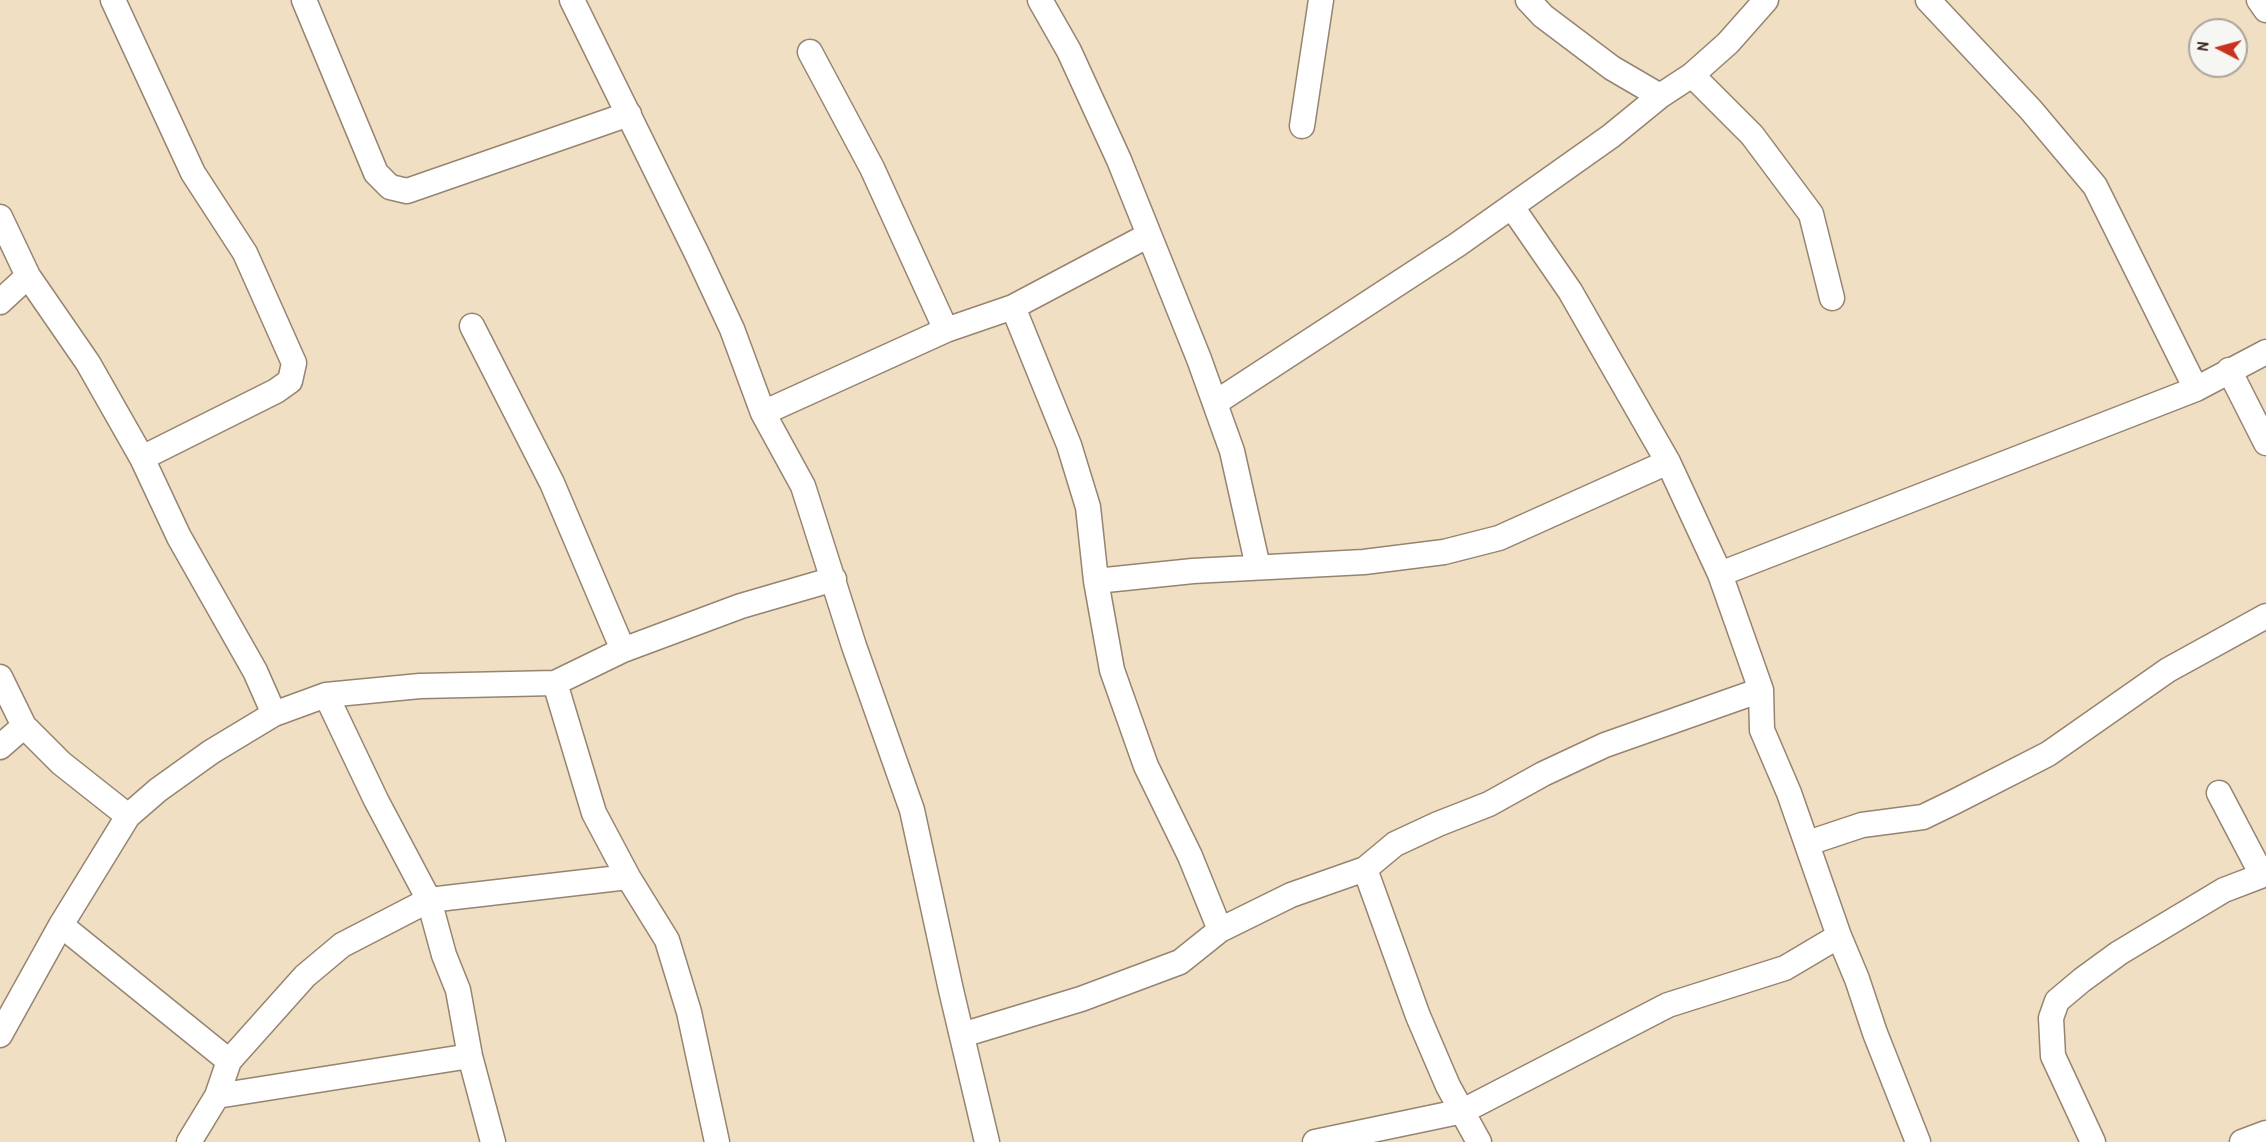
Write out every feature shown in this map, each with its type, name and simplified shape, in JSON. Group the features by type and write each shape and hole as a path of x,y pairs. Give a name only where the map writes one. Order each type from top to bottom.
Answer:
{"street":[{"path":"113,0 193,173 245,253 294,363 290,381 276,391 142,458"},
{"path":"304,0 376,173 390,187 407,191 629,114"},
{"path":"572,0 727,318 763,412 803,486 912,810 987,1142"},
{"path":"1040,0 1069,51 1119,160 1147,236 1215,403 1232,451 1258,567"},
{"path":"1302,126 1321,0"},
{"path":"1528,0 1543,16 1612,68 1660,96"},
{"path":"1215,403 1512,207 1611,136 1660,96 1692,75 1728,43 1766,0"},
{"path":"1928,0 2031,110 2095,186 2196,389"},
{"path":"2259,0 2266,10"},
{"path":"810,52 872,168 946,330"},
{"path":"1692,75 1752,135 1811,214 1832,298"},
{"path":"1512,207 1570,291 1668,462 1720,574 1761,690 1762,730 1808,843 1875,1034 1918,1142"},
{"path":"0,217 28,276 88,363 142,458 179,537 255,671 274,714"},
{"path":"763,412 946,330 1013,307 1147,236"},
{"path":"0,302 28,276"},
{"path":"1013,307 1069,445 1088,507 1096,581 1113,670 1146,766 1190,856 1220,930"},
{"path":"472,326 552,483 623,650"},
{"path":"1720,574 2196,389 2266,352"},
{"path":"2229,370 2266,443"},
{"path":"1096,581 1258,567 1364,562 1444,552 1498,538 1668,462"},
{"path":"0,1035 61,925 129,816 158,790 212,752 274,714 326,695 420,686 555,683 623,650 741,606 834,579"},
{"path":"1808,843 1862,825 1923,817 1956,801 2048,754 2168,670 2266,616"},
{"path":"0,676 24,726 61,763 129,816"},
{"path":"555,683 594,813 627,877 667,940 689,1012 717,1142"},
{"path":"962,1035 1081,999 1180,962 1220,930 1292,895 1365,869 1395,844 1437,824 1490,804 1543,774 1605,745 1761,690"},
{"path":"326,695 376,800 429,900 444,955 458,990 470,1056 493,1142"},
{"path":"0,747 24,726"},
{"path":"2093,1142 2053,1056 2050,1018 2057,1001 2119,953 2224,890 2264,874 2219,793"},
{"path":"1365,869 1418,1016 1448,1086 1479,1142"},
{"path":"189,1142 218,1096 229,1061 305,976 342,945 429,900 627,877"},
{"path":"61,925 229,1061"},
{"path":"1315,1142 1463,1111 1668,1005 1785,968 1839,936"},
{"path":"218,1096 470,1056"},
{"path":"2241,1142 2266,1133"}]}
